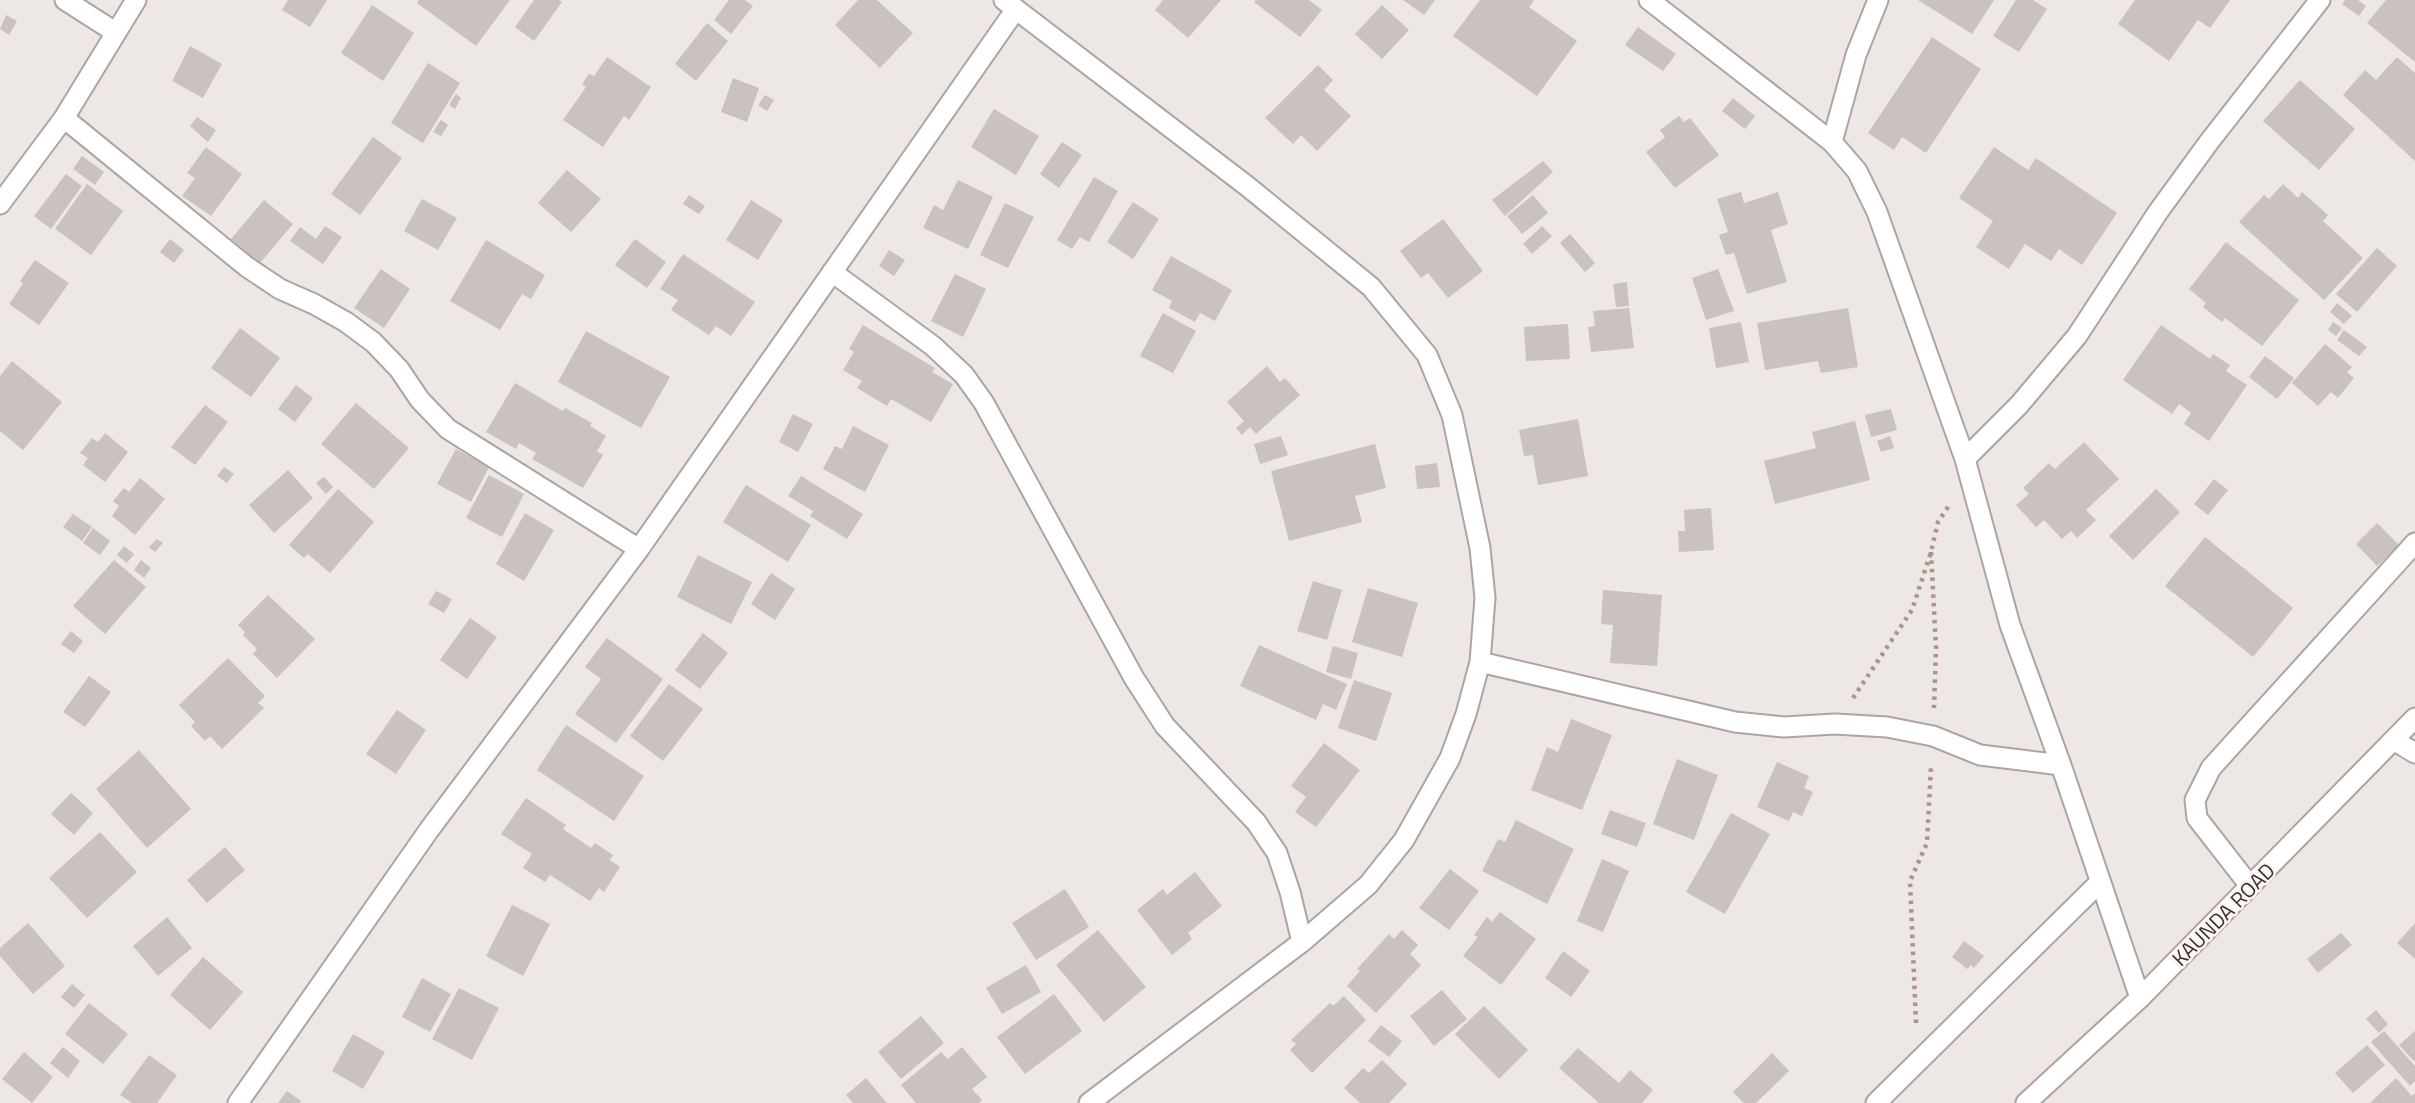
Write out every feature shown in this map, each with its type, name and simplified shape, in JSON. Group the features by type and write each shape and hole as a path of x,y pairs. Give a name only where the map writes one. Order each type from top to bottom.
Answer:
{"street":[{"path":"65,0 115,32"},
{"path":"0,204 64,118 136,0"},
{"path":"1648,0 1832,142 1857,171 1877,212 1965,459 2010,625 2140,998"},
{"path":"1832,142 1856,55 1878,0"},
{"path":"1965,459 2019,405 2077,336 2165,202 2320,0"},
{"path":"238,1103 429,830 639,549 832,272 1010,4 1247,186 1371,287 1427,355 1452,415 1480,548 1485,598 1480,662 1450,758 1404,840 1368,885 1302,942 1089,1103"},
{"path":"64,118 247,267 280,289 346,322 373,342 448,429 639,549"},
{"path":"832,272 933,346 964,375 984,402 1134,678 1165,726 1256,822 1277,853 1302,942"},
{"path":"2250,886 2197,818 2195,800 2211,768 2415,543"},
{"path":"1480,662 1735,722 1784,727 1835,724 1887,727 1933,736 1980,755 2061,765"},
{"name":"KAUNDA ROAD","path":"2026,1103 2140,998 2415,718"},
{"path":"2395,741 2415,753"},
{"path":"1876,1103 2100,882"}],"path":[{"path":"1835,724 1912,610 1938,522 1954,498 1974,493"},
{"path":"1917,1063 1910,881 1927,843 1936,648 1931,552"}],"building":[{"path":"288,0 327,0 310,27 282,10"},
{"path":"419,0 510,0 476,46 417,3"},
{"path":"534,0 562,2 534,41 515,27"},
{"path":"729,0 745,0 753,6 731,34 714,20"},
{"path":"858,0 877,0 913,33 880,68 835,25"},
{"path":"1163,0 1221,0 1188,38 1155,10"},
{"path":"1309,0 1322,10 1300,37 1254,2"},
{"path":"1403,0 1435,0 1424,15"},
{"path":"1480,0 1532,0 1534,1 1529,7 1577,41 1537,96 1453,36"},
{"path":"1918,0 1994,0 1972,34"},
{"path":"2016,0 2033,0 2047,9 2019,52 1993,36"},
{"path":"2135,0 2230,0 2210,28 2198,20 2169,61 2118,24"},
{"path":"2345,0 2358,0 2366,6 2359,16 2342,4"},
{"path":"2386,0 2415,0 2415,62 2367,23"},
{"path":"372,5 414,33 383,81 341,53"},
{"path":"1382,5 1409,30 1382,59 1355,34"},
{"path":"6,15 17,21 9,35 0,29"},
{"path":"707,23 728,41 696,81 675,64"},
{"path":"1638,27 1676,54 1663,71 1625,45"},
{"path":"1932,37 1981,69 1926,153 1902,137 1894,150 1868,133"},
{"path":"190,46 222,64 203,98 172,81"},
{"path":"607,57 651,87 629,120 624,116 603,147 563,120 586,87 582,84 589,74 594,76"},
{"path":"2397,57 2415,73 2415,161 2343,95 2365,70 2376,80"},
{"path":"428,63 460,83 423,143 391,123"},
{"path":"1318,65 1333,80 1324,90 1351,116 1317,151 1301,135 1293,144 1265,118"},
{"path":"733,78 759,88 747,122 721,112"},
{"path":"2300,80 2355,129 2319,170 2263,121"},
{"path":"456,94 461,98 455,109 449,105"},
{"path":"765,95 774,100 767,111 758,105"},
{"path":"1733,98 1755,116 1745,129 1722,111"},
{"path":"994,109 1039,136 1016,175 971,147"},
{"path":"1679,116 1684,122 1690,118 1719,155 1675,188 1646,152 1665,137 1660,130"},
{"path":"197,117 216,130 208,142 190,126"},
{"path":"441,120 448,125 441,136 433,132"},
{"path":"373,137 402,158 360,215 331,194"},
{"path":"1062,142 1082,155 1059,188 1040,174"},
{"path":"206,147 242,174 211,216 182,196 195,178 187,173"},
{"path":"1994,147 2028,170 2036,158 2117,213 2082,265 2059,249 2051,261 2025,244 2009,269 1976,247 1993,221 1959,198"},
{"path":"82,156 104,172 95,185 73,169"},
{"path":"1543,161 1553,172 1505,216 1492,200"},
{"path":"119,167 142,184 137,191 114,174"},
{"path":"567,170 601,199 571,232 538,203"},
{"path":"66,174 82,186 51,229 34,216"},
{"path":"1094,177 1118,191 1089,242 1080,237 1072,249 1057,240"},
{"path":"958,180 993,197 968,249 923,228 934,205 943,210"},
{"path":"87,184 123,211 91,255 55,229"},
{"path":"2283,184 2298,198 2302,192 2328,215 2323,221 2363,258 2324,300 2239,222 2264,195 2269,199"},
{"path":"1741,192 1744,203 1778,192 1788,224 1771,230 1787,282 1747,294 1734,253 1726,255 1719,235 1728,232 1717,199"},
{"path":"689,195 705,206 699,214 683,204"},
{"path":"1533,195 1548,213 1522,234 1507,216"},
{"path":"422,199 457,218 438,250 404,231"},
{"path":"264,200 293,224 260,263 231,239"},
{"path":"751,200 783,220 758,260 726,240"},
{"path":"1133,202 1159,219 1133,259 1107,242"},
{"path":"1005,203 1034,217 1008,268 980,255"},
{"path":"1443,219 1483,271 1448,298 1428,273 1421,278 1400,251"},
{"path":"325,226 342,237 323,264 290,241 300,227 316,239"},
{"path":"1542,226 1552,236 1532,254 1523,244"},
{"path":"1570,234 1595,263 1585,272 1560,243"},
{"path":"170,239 184,250 174,263 160,252"},
{"path":"635,239 666,262 647,288 615,265"},
{"path":"486,240 545,275 531,299 522,294 500,330 450,301"},
{"path":"2226,242 2299,300 2262,346 2225,318 2222,322 2203,307 2206,303 2189,289"},
{"path":"2377,248 2397,266 2357,312 2336,294"},
{"path":"889,250 905,260 894,276 879,266"},
{"path":"683,254 755,302 731,336 716,326 709,335 671,310 678,300 660,289"},
{"path":"1171,256 1232,290 1215,321 1200,313 1195,322 1169,308 1172,301 1152,290"},
{"path":"35,260 69,283 39,325 9,304 23,284 20,281"},
{"path":"381,269 410,289 384,328 354,308"},
{"path":"1718,269 1734,311 1706,320 1692,278"},
{"path":"955,274 986,289 963,337 931,321"},
{"path":"1627,282 1629,306 1616,307 1613,284"},
{"path":"2337,303 2352,316 2344,324 2330,312"},
{"path":"1629,308 1634,348 1591,352 1588,327 1595,326 1593,311"},
{"path":"1848,308 1858,367 1821,373 1818,361 1765,370 1757,323"},
{"path":"1163,313 1196,331 1173,373 1140,356"},
{"path":"1741,322 1749,362 1716,368 1709,328"},
{"path":"2333,322 2342,328 2336,336 2328,330"},
{"path":"1568,324 1570,359 1526,361 1524,327"},
{"path":"863,325 935,368 932,372 953,384 931,422 891,399 887,406 857,388 862,381 843,370 854,352 849,349"},
{"path":"2161,325 2210,359 2213,354 2230,365 2226,371 2247,385 2209,441 2184,424 2191,413 2179,404 2172,414 2123,380"},
{"path":"240,328 280,358 251,397 211,368"},
{"path":"2344,330 2367,347 2359,356 2337,340"},
{"path":"586,331 670,377 641,428 558,382"},
{"path":"2325,344 2352,367 2347,372 2354,378 2338,398 2331,392 2318,406 2292,383"},
{"path":"2265,356 2294,378 2277,399 2249,377"},
{"path":"12,361 62,402 23,450 0,431 0,376"},
{"path":"1267,366 1280,382 1285,378 1300,395 1256,434 1250,427 1242,435 1236,428 1244,421 1227,402"},
{"path":"515,383 563,411 565,408 592,423 590,426 606,436 597,451 603,455 583,488 532,459 536,453 519,443 516,449 486,432"},
{"path":"296,385 313,398 295,422 278,409"},
{"path":"356,403 409,448 374,489 321,444"},
{"path":"205,405 228,422 195,465 171,447"},
{"path":"1891,409 1897,430 1871,437 1865,415"},
{"path":"793,414 813,424 798,452 779,442"},
{"path":"1578,419 1588,476 1538,485 1533,455 1524,456 1519,430"},
{"path":"1855,421 1870,480 1775,504 1764,461 1816,448 1812,432"},
{"path":"853,426 889,445 865,492 823,469 835,446 842,449"},
{"path":"105,433 128,452 105,482 83,465 88,458 80,453 92,438 98,442"},
{"path":"1281,436 1288,455 1260,464 1254,444"},
{"path":"1890,436 1894,448 1881,452 1877,441"},
{"path":"2084,442 2119,479 2086,510 2096,520 2077,538 2071,531 2062,539 2044,520 2036,527 2016,505 2029,494 2023,488 2049,463 2055,469"},
{"path":"1375,444 1386,488 1355,496 1362,522 1289,541 1271,471"},
{"path":"456,449 489,467 471,502 437,484"},
{"path":"1437,463 1440,487 1417,489 1415,466"},
{"path":"224,467 234,474 227,483 217,476"},
{"path":"288,470 313,498 274,533 249,505"},
{"path":"489,475 524,494 502,537 466,518"},
{"path":"801,476 863,514 847,539 810,516 813,511 788,496"},
{"path":"324,477 333,487 326,494 316,483"},
{"path":"140,478 165,499 135,535 112,516 119,506 113,501 124,488 129,492"},
{"path":"2214,479 2228,490 2208,515 2194,504"},
{"path":"746,485 811,525 788,562 723,522"},
{"path":"338,489 374,522 330,573 308,554 304,558 289,545"},
{"path":"2156,489 2180,512 2133,560 2109,536"},
{"path":"1711,508 1714,550 1679,552 1678,531 1685,531 1684,510"},
{"path":"525,513 554,530 524,581 496,564"},
{"path":"73,514 92,527 82,541 63,527"},
{"path":"2377,523 2399,545 2377,566 2356,544"},
{"path":"93,528 110,541 100,555 83,543"},
{"path":"2205,537 2293,608 2253,657 2165,586"},
{"path":"157,539 163,543 155,552 149,547"},
{"path":"124,546 134,554 127,563 117,555"},
{"path":"698,555 752,582 731,624 677,597"},
{"path":"114,560 146,587 105,634 73,606"},
{"path":"141,560 151,568 144,578 134,570"},
{"path":"771,573 795,589 775,620 751,604"},
{"path":"1313,581 1342,590 1327,640 1297,631"},
{"path":"1368,588 1418,603 1402,657 1352,642"},
{"path":"1603,590 1662,595 1657,666 1610,663 1613,625 1601,624"},
{"path":"436,591 452,599 444,613 428,604"},
{"path":"268,595 315,639 277,678 253,654 257,649 243,635 245,632 238,625"},
{"path":"470,618 497,637 467,679 440,660"},
{"path":"71,631 83,641 74,653 61,644"},
{"path":"703,633 728,653 700,689 675,670"},
{"path":"607,638 663,679 616,743 575,714 601,679 585,667"},
{"path":"1259,645 1347,684 1336,710 1323,704 1316,720 1240,686"},
{"path":"1333,646 1358,653 1351,679 1326,672"},
{"path":"228,658 265,696 258,703 264,708 222,749 210,736 205,741 191,726 195,722 179,705"},
{"path":"89,676 111,692 85,727 63,712"},
{"path":"1354,680 1392,693 1376,741 1338,728"},
{"path":"669,684 703,709 663,761 630,736"},
{"path":"397,710 426,730 396,774 366,754"},
{"path":"1571,719 1612,735 1582,810 1531,790 1547,747 1558,752"},
{"path":"566,725 644,776 614,821 537,770"},
{"path":"1324,743 1360,770 1316,827 1295,812 1306,797 1291,786"},
{"path":"139,750 191,809 147,848 96,789"},
{"path":"1677,759 1718,775 1694,840 1653,824"},
{"path":"1777,762 1809,776 1804,788 1813,792 1802,816 1793,812 1789,821 1757,807"},
{"path":"71,793 93,813 74,835 51,814"},
{"path":"526,798 566,825 563,829 591,848 595,843 613,855 610,860 620,867 604,892 599,888 590,901 550,875 545,882 523,868 532,854 501,834"},
{"path":"1610,810 1646,823 1637,847 1601,834"},
{"path":"1731,813 1770,834 1725,914 1686,892"},
{"path":"1516,820 1574,849 1547,904 1482,871 1498,839 1505,842"},
{"path":"100,832 137,872 87,918 49,878"},
{"path":"225,847 245,870 207,903 187,880"},
{"path":"1602,859 1629,871 1603,932 1577,921"},
{"path":"1450,869 1479,891 1449,930 1419,908"},
{"path":"1195,872 1222,906 1188,933 1192,939 1172,955 1137,910 1163,889 1167,895"},
{"path":"1065,889 1089,927 1036,960 1012,923"},
{"path":"512,905 550,924 523,976 486,956"},
{"path":"1500,912 1536,939 1501,985 1463,956 1478,937 1474,935 1487,917 1492,922"},
{"path":"167,917 192,948 158,976 133,946"},
{"path":"28,923 65,966 33,994 0,956 0,948"},
{"path":"2415,923 2415,959 2397,943"},
{"path":"1098,930 1146,987 1104,1022 1056,965"},
{"path":"1402,930 1418,945 1410,954 1421,965 1376,1013 1347,986 1360,971 1357,969 1389,934 1394,939"},
{"path":"2341,933 2352,945 2318,973 2307,959"},
{"path":"1964,941 1984,956 1974,968 1971,965 1967,969 1952,957"},
{"path":"1563,951 1590,971 1571,997 1545,978"},
{"path":"203,957 243,992 210,1030 170,995"},
{"path":"1026,965 1041,992 1002,1014 986,988"},
{"path":"422,978 451,994 430,1032 402,1017"},
{"path":"72,984 85,995 74,1008 61,997"},
{"path":"459,988 499,1008 472,1060 432,1039"},
{"path":"1442,990 1467,1019 1434,1046 1410,1016"},
{"path":"1054,994 1082,1031 1025,1074 997,1037"},
{"path":"1344,996 1366,1020 1312,1073 1290,1050 1296,1044 1291,1040 1330,1003 1333,1006"},
{"path":"89,1003 128,1034 103,1064 65,1034"},
{"path":"1484,1006 1528,1050 1499,1079 1455,1034"},
{"path":"2376,1010 2388,1024 2379,1033 2366,1019"},
{"path":"921,1016 944,1043 901,1079 878,1052"},
{"path":"1381,1025 1402,1041 1389,1057 1368,1041"},
{"path":"2384,1031 2415,1066 2415,1081 2410,1086 2371,1042"},
{"path":"2415,1031 2415,1062 2399,1045"},
{"path":"353,1034 385,1052 363,1089 332,1071"},
{"path":"2367,1045 2385,1065 2353,1093 2335,1073"},
{"path":"63,1047 80,1061 68,1078 50,1063"},
{"path":"962,1047 987,1077 972,1089 982,1100 979,1103 916,1103 901,1085 941,1052 948,1059"},
{"path":"1578,1048 1619,1083 1630,1070 1653,1090 1642,1103 1599,1103 1559,1068"},
{"path":"24,1052 53,1077 32,1103 2,1079"},
{"path":"1772,1053 1789,1071 1756,1103 1744,1103 1733,1092"},
{"path":"149,1055 177,1075 157,1103 132,1103 120,1095"},
{"path":"1382,1060 1407,1084 1389,1103 1360,1103 1344,1088 1363,1068 1369,1073"},
{"path":"866,1078 887,1103 853,1103 846,1095"},
{"path":"2396,1078 2412,1096 2415,1093 2415,1103 2370,1103"},
{"path":"287,1091 301,1101 278,1103"}]}
